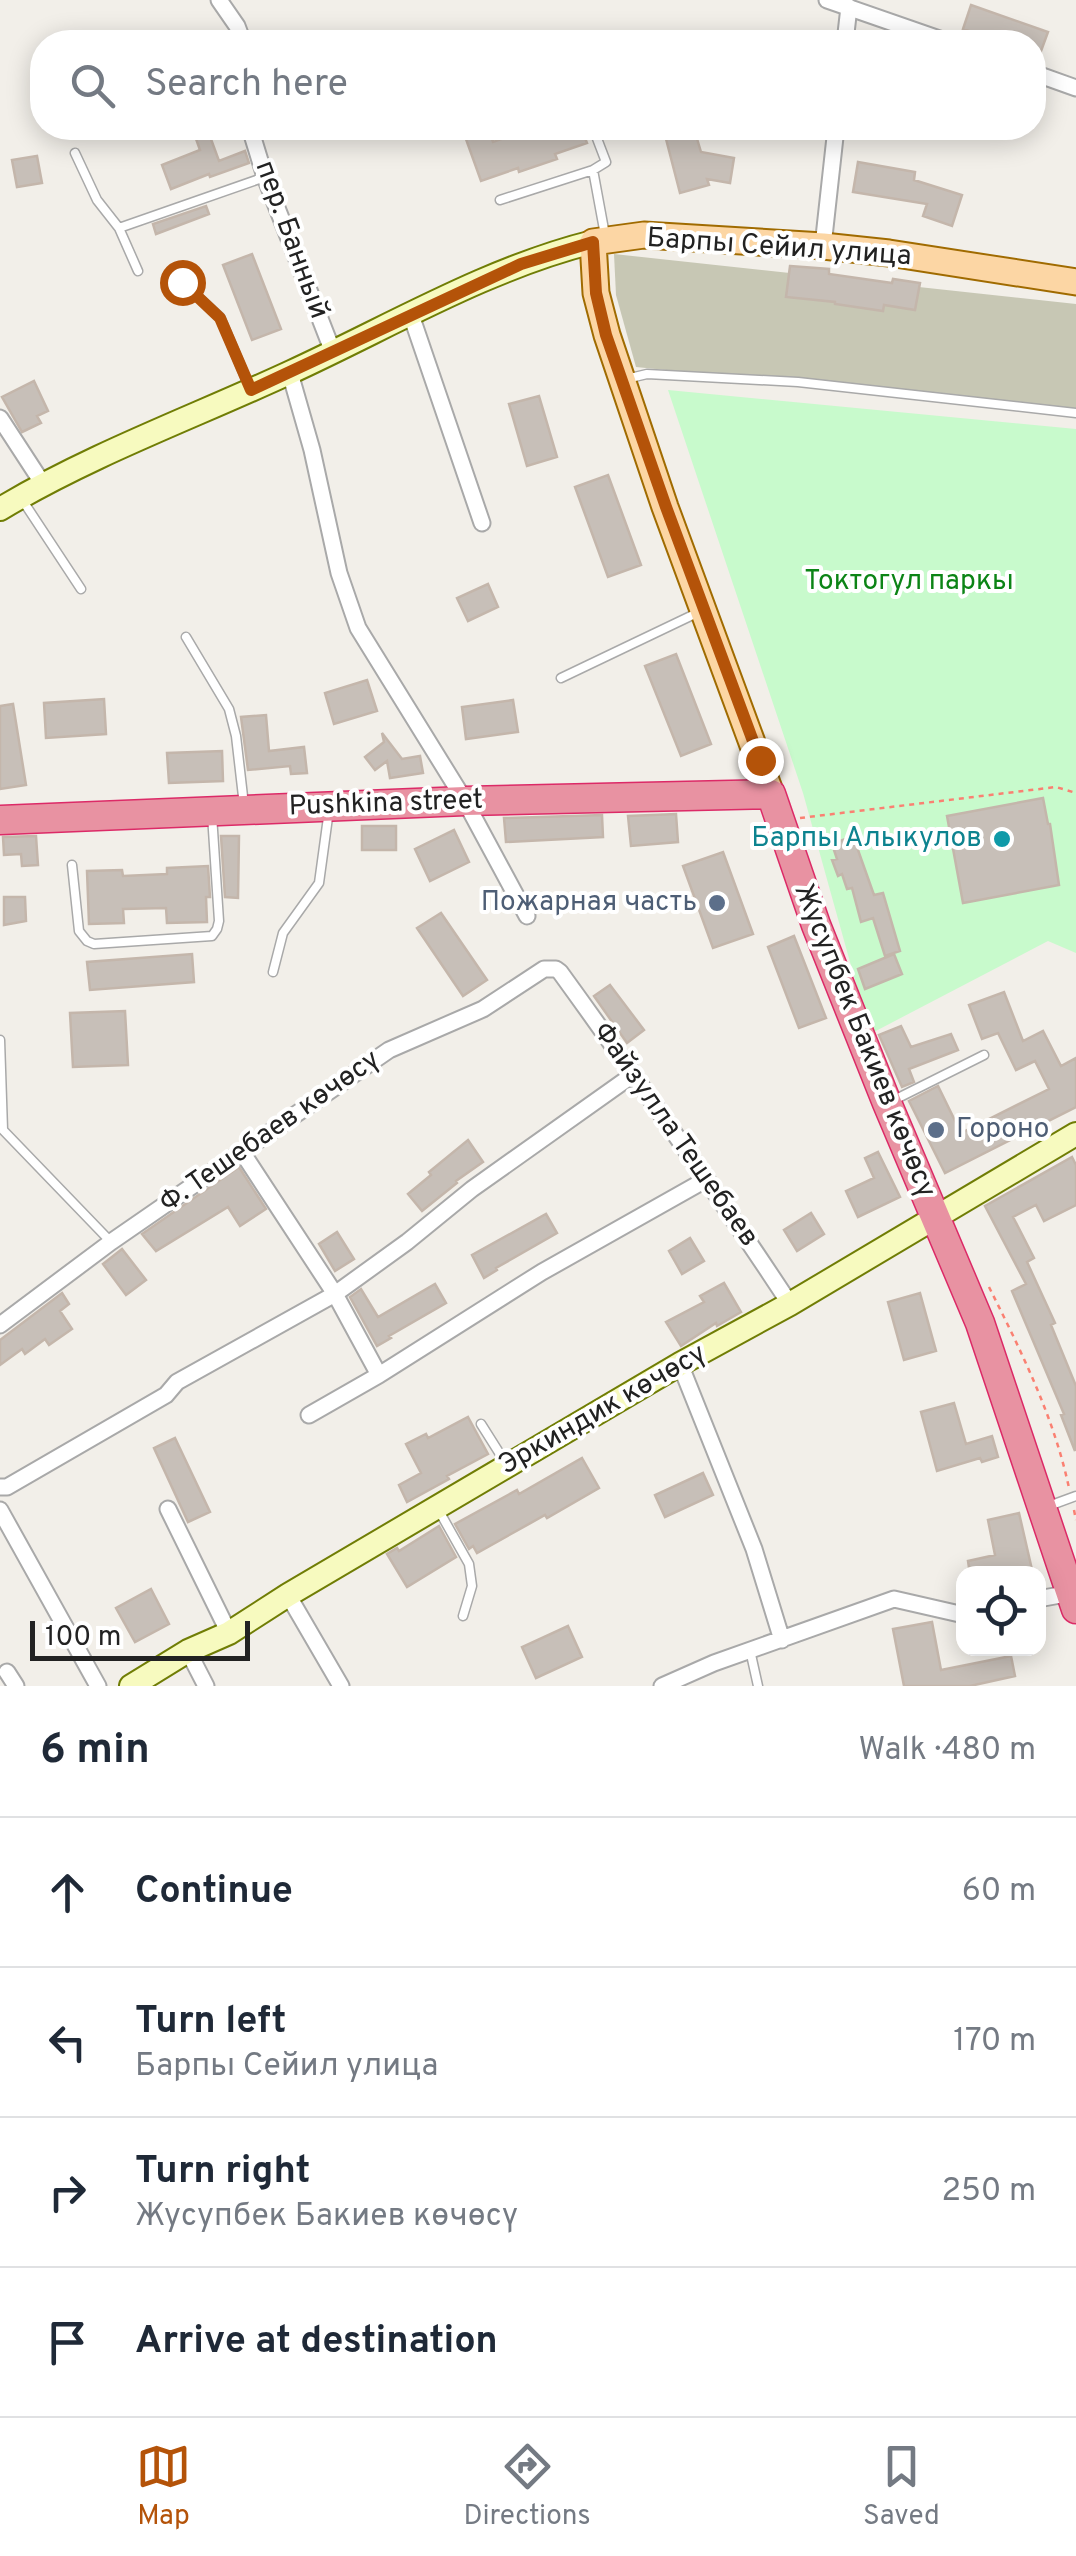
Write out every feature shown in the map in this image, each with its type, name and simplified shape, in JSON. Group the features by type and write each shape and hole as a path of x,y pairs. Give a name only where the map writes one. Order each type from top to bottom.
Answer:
{"highway":[{"name":"Pushkina street","path":"0,820 465,801 775,807"},
{"name":"Жусупбек Бакиев көчөсү","path":"775,807 816,926 980,1323 1073,1601"}],"main road":[{"name":"Барпы Сейил улица","path":"0,509 43,484 521,264 599,240 644,235 823,246 1076,282"},
{"name":"Жусупбек Бакиев көчөсү","path":"599,240 596,293 606,335 775,807"},
{"name":"Эркиндик көчөсү","path":"131,1686 188,1651 229,1633 1076,1134"}],"street":[{"path":"827,0 914,30"},
{"path":"220,1 238,30"},
{"path":"846,30 849,7"},
{"path":"1046,77 1076,88"},
{"name":"пер. Банный","path":"254,140 333,352"},
{"path":"823,246 835,140"},
{"path":"411,315 482,524"},
{"path":"290,373 312,450 339,573 358,628 465,801 527,916"},
{"path":"0,418 43,484"},
{"name":"Ф. Тешебаев көчөсү","path":"0,1325 111,1242 389,1050 482,1008 544,969 556,969"},
{"name":"Файзулла Тешебаев","path":"556,969 708,1179 790,1304"},
{"path":"0,1487 103,1432 166,1395 176,1382 334,1294 634,1074"},
{"path":"242,1152 334,1294 379,1376"},
{"path":"309,1415 379,1376 542,1272 708,1179"},
{"path":"680,1364 754,1549 782,1640"},
{"path":"168,1509 229,1633"},
{"path":"0,1510 98,1686"},
{"path":"288,1595 341,1686"},
{"path":"662,1686 714,1663 894,1599 956,1613"},
{"path":"1046,1599 1073,1601"},
{"path":"188,1651 206,1686"}],"lane":[{"path":"500,200 593,170 606,162 598,140"},
{"path":"74,153 98,200 120,228 138,271"},
{"path":"593,170 599,240"},
{"path":"120,228 265,177"},
{"path":"182,282 220,318 251,390"},
{"path":"622,380 647,374 798,382 1076,413"},
{"path":"21,497 81,588"},
{"path":"561,678 704,609"},
{"path":"186,637 228,709 236,736 244,810"},
{"path":"273,972 284,932 320,883 329,806"},
{"path":"72,864 79,931 87,941 94,944 212,936 219,921 212,810"},
{"path":"0,1040 3,1130 111,1242"},
{"path":"887,1103 984,1056"},
{"path":"481,1424 507,1466"},
{"path":"1042,1509 1074,1497"},
{"path":"437,1507 468,1564 472,1586 464,1616"},
{"path":"750,1650 758,1686"}],"path":[{"path":"775,807 1056,787 1076,792"},
{"path":"989,1288 1025,1358 1056,1436 1074,1497 1076,1520"}],"shaded area":[{"path":"614,254 1076,304 1076,411 636,367 616,295"}],"green space":[{"name":"Токтогул паркы","path":"668,390 1076,429 1076,953 1048,941 870,1034 803,793"}],"building":[{"path":"971,5 1042,30 966,30 963,29"},
{"path":"196,140 211,140 219,161 245,151 249,163 171,189 162,165 200,150"},
{"path":"466,140 587,143 555,154 557,159 481,181"},
{"path":"666,140 697,140 701,152 734,158 730,183 707,179 709,185 680,193"},
{"path":"37,156 42,183 17,187 12,160"},
{"path":"858,162 915,172 914,180 962,195 952,226 923,216 927,204 853,192"},
{"path":"206,206 209,214 156,234 153,224"},
{"path":"252,254 281,329 252,340 223,265"},
{"path":"790,266 829,269 829,274 892,283 893,279 920,283 915,310 884,305 883,311 786,297"},
{"path":"34,381 48,411 37,416 41,423 22,432 2,397"},
{"path":"539,396 557,457 527,466 509,404"},
{"path":"608,475 641,565 608,577 575,487"},
{"path":"488,584 498,607 468,621 457,598"},
{"path":"676,654 711,744 681,756 645,666"},
{"path":"367,680 377,711 334,724 325,693"},
{"path":"104,699 106,734 46,738 44,703"},
{"path":"513,700 518,732 466,739 462,707"},
{"path":"13,704 26,785 0,789 0,706"},
{"path":"266,715 269,751 304,747 307,773 291,774 290,766 248,770 241,717"},
{"path":"382,733 402,759 420,756 423,773 390,778 387,761 375,770 365,757 384,742"},
{"path":"222,751 223,781 169,783 167,753"},
{"name":"Барпы Алыкулов","path":"1043,798 1059,885 963,903 947,816"},
{"path":"676,814 678,842 631,846 628,816"},
{"path":"602,815 603,837 506,842 504,818"},
{"path":"362,826 396,826 396,850 362,850"},
{"path":"454,830 469,862 430,881 415,849"},
{"path":"36,836 38,865 22,866 21,854 4,855 3,837"},
{"path":"221,836 239,836 238,898 225,897"},
{"path":"853,836 874,895 883,893 900,951 885,956 873,918 861,922 852,888 847,889 842,874 838,876 832,844"},
{"path":"723,852 753,934 713,948 683,866"},
{"path":"208,866 207,922 167,923 166,908 123,909 124,923 89,924 87,871 122,870 123,876 167,874 167,868"},
{"path":"4,897 25,897 26,921 4,925"},
{"path":"441,913 487,980 463,996 417,928"},
{"path":"794,936 826,1018 799,1028 768,947"},
{"path":"192,954 194,982 90,990 87,962"},
{"path":"894,954 902,974 865,989 858,969"},
{"path":"610,985 644,1030 627,1043 594,996"},
{"path":"1004,992 1023,1041 1043,1031 1061,1066 1076,1058 1076,1107 945,1173 909,1101 938,1086 961,1133 1049,1089 1035,1061 1016,1070 998,1033 982,1039 969,1005"},
{"path":"125,1011 128,1065 73,1067 70,1013"},
{"path":"901,1026 911,1047 951,1034 958,1050 909,1069 914,1082 902,1087 879,1035"},
{"path":"468,1140 483,1162 422,1211 408,1194"},
{"path":"878,1152 900,1197 858,1217 846,1191 874,1178 865,1158"},
{"path":"1072,1157 1076,1165 1076,1205 1044,1221 1036,1205 1013,1217 1034,1258 1027,1262 1055,1323 1051,1325 1076,1386 1075,1451 1061,1415 1064,1414 1012,1291 1026,1284 985,1206"},
{"path":"239,1167 266,1209 240,1226 228,1207 156,1251 142,1234"},
{"path":"811,1213 824,1234 797,1251 784,1230"},
{"path":"546,1214 557,1233 484,1278 472,1255"},
{"path":"337,1232 354,1259 335,1271 319,1244"},
{"path":"690,1238 704,1261 682,1274 669,1251"},
{"path":"122,1249 146,1280 126,1295 103,1264"},
{"path":"724,1283 741,1312 681,1346 666,1322 704,1302 700,1296"},
{"path":"435,1284 446,1303 377,1346 350,1297 361,1289 378,1317"},
{"path":"62,1293 69,1304 60,1311 72,1329 49,1345 45,1339 25,1354 22,1349 0,1365 0,1340"},
{"path":"920,1293 936,1351 904,1360 888,1302"},
{"path":"954,1403 966,1444 992,1436 998,1457 982,1462 980,1458 937,1471 921,1412"},
{"path":"468,1417 488,1454 407,1502 399,1485 421,1473 406,1444 426,1434 428,1438"},
{"path":"175,1438 210,1512 188,1522 154,1448"},
{"path":"582,1458 599,1488 477,1553 473,1546 469,1549 455,1524"},
{"path":"703,1473 713,1495 665,1517 655,1495"},
{"path":"1019,1513 1031,1566 969,1566 968,1561 995,1555 988,1520"},
{"path":"439,1526 456,1557 407,1587 387,1554 397,1548 399,1551"},
{"path":"151,1589 169,1624 135,1642 116,1608"},
{"path":"932,1622 941,1670 1011,1656 1015,1676 970,1686 904,1686 893,1629"},
{"path":"568,1626 582,1657 536,1678 522,1647"}],"place":[{"name":"Барпы Алыкулов","path":"1002,839"},
{"name":"Пожарная часть","path":"717,903"},
{"name":"Гороно","path":"936,1130"}],"route":[{"path":"182,282 220,318 251,390 521,264 593,242 596,293 606,335 760,760"}]}
